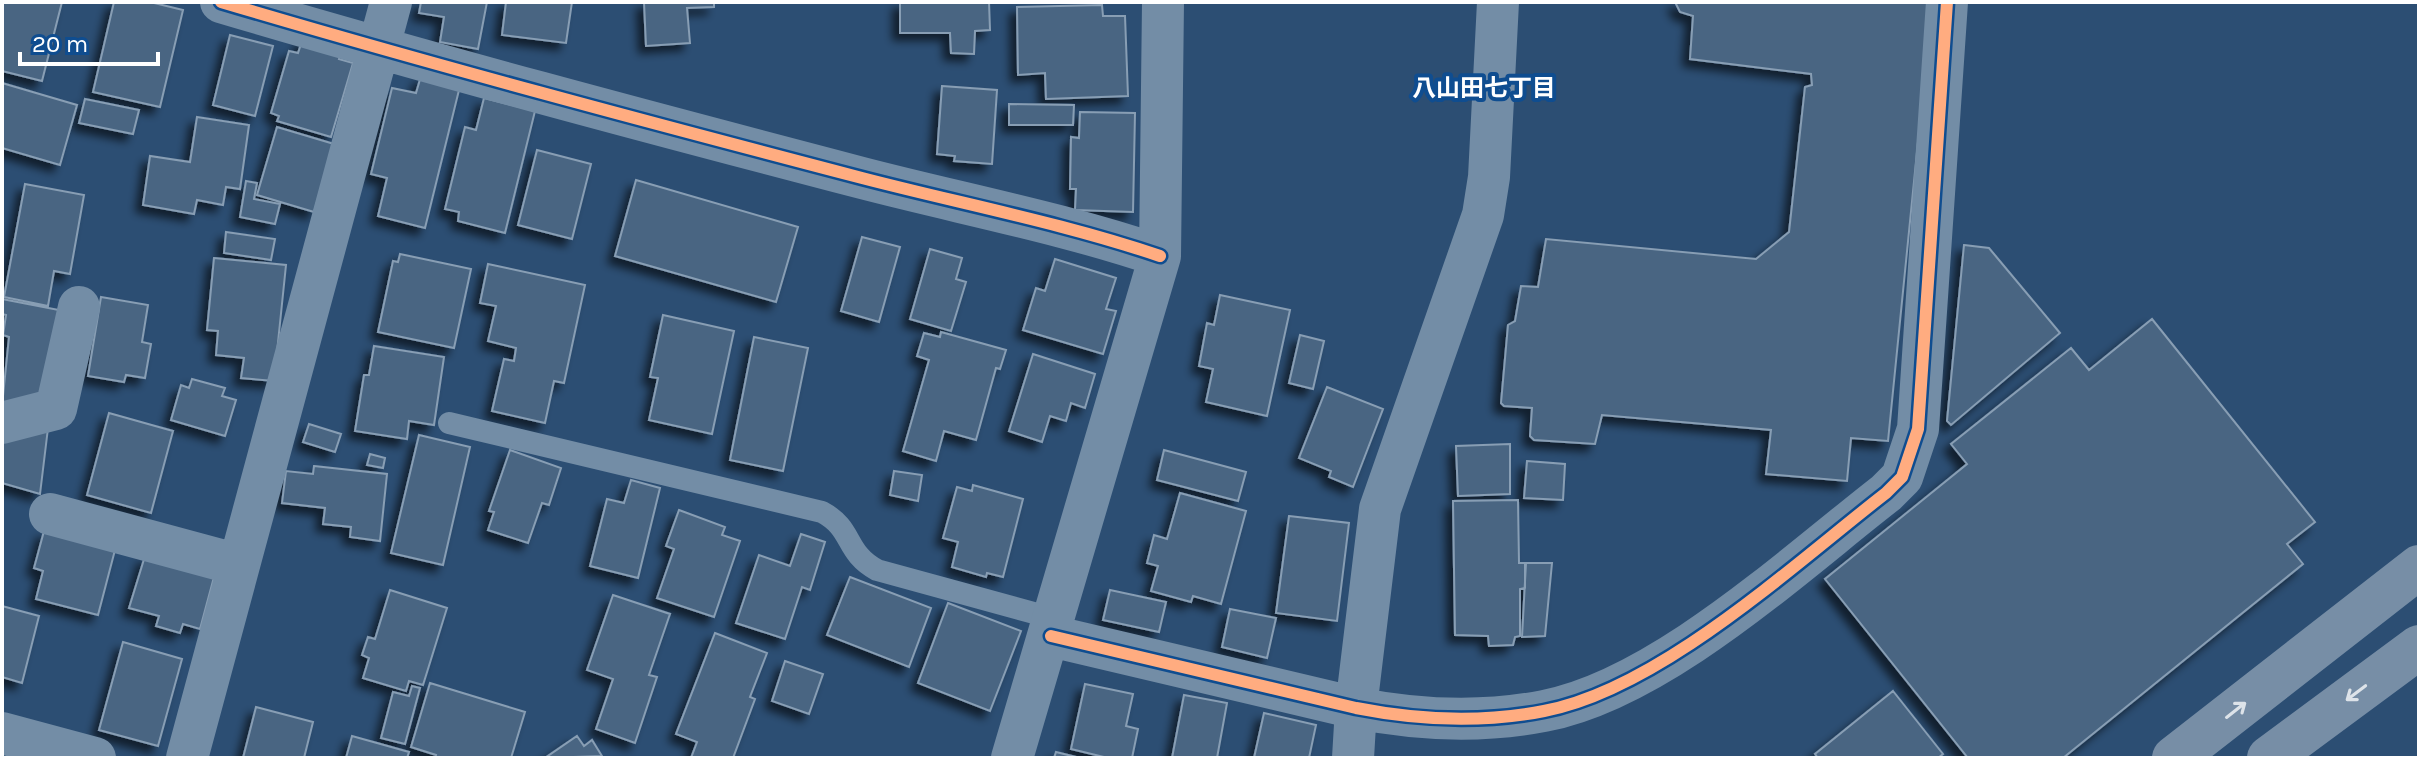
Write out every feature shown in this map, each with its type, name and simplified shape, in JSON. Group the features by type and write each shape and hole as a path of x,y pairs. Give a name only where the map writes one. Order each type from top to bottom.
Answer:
{"highway":[{"path":"2174,758 2419,567"},
{"path":"2269,758 2419,647"}],"street":[{"path":"221,2 378,49 867,179 1045,222 1160,256"},
{"path":"187,758 391,2"},
{"path":"1012,758 1053,628 1160,256 1163,2"},
{"path":"1353,758 1356,708 1380,509 1483,215 1489,177 1498,2"},
{"path":"1053,628 1356,708 1393,715 1454,719 1545,711 1650,669 1700,637 1886,493 1902,477 1918,429 1947,2"},
{"path":"2,423 56,409 79,307"},
{"path":"50,514 239,565"},
{"path":"2,733 95,758"}],"lane":[{"path":"449,423 822,512 842,524 860,561 877,570 1053,628"}],"building":[{"path":"2,2 62,2 42,81 2,71"},
{"path":"114,2 150,2 183,10 160,107 93,92"},
{"path":"421,2 487,2 478,49 440,42 444,17 419,13"},
{"path":"506,2 572,2 566,43 502,35"},
{"path":"644,2 714,2 714,7 687,8 690,43 646,46"},
{"path":"900,2 989,2 990,30 975,31 974,54 951,53 950,33 900,33"},
{"path":"1675,2 1932,2 1888,441 1851,438 1847,481 1766,474 1771,430 1602,415 1595,444 1534,440 1530,436 1532,408 1504,406 1501,403 1508,325 1515,321 1521,286 1538,287 1546,239 1756,259 1789,232 1805,87 1812,85 1811,74 1690,59 1693,16 1680,12"},
{"path":"1102,5 1103,16 1125,16 1128,96 1046,99 1045,73 1018,75 1017,7"},
{"path":"230,35 273,46 255,116 213,105"},
{"path":"303,38 342,50 339,59 353,63 331,137 277,121 279,116 271,113 289,51 298,53"},
{"path":"421,76 460,86 425,228 378,216 387,178 371,174 392,88 416,93"},
{"path":"2,83 77,105 60,165 2,148"},
{"path":"942,86 997,90 992,164 954,161 955,156 937,154"},
{"path":"484,98 535,111 505,233 458,221 459,212 445,209 465,127 476,130"},
{"path":"85,99 139,110 133,134 79,123"},
{"path":"1009,104 1074,105 1073,125 1009,125"},
{"path":"1080,112 1135,113 1133,212 1075,210 1076,189 1070,189 1071,137 1079,138"},
{"path":"197,117 249,125 240,189 226,187 223,205 197,200 194,214 143,205 150,156 190,162"},
{"path":"277,127 334,144 314,212 257,195"},
{"path":"537,150 591,164 572,239 518,225"},
{"path":"636,180 798,227 776,302 615,256"},
{"path":"246,181 257,183 254,199 280,204 275,224 240,217"},
{"path":"25,184 84,195 70,274 54,271 48,306 4,297"},
{"path":"226,232 275,239 271,260 224,253"},
{"path":"862,237 900,247 879,322 841,311"},
{"path":"1964,245 1989,248 2060,333 1951,425 1947,421"},
{"path":"930,249 962,258 956,279 966,282 951,331 910,319"},
{"path":"400,254 471,269 454,348 378,332 393,261 398,262"},
{"path":"214,258 286,265 274,381 241,378 244,358 216,355 218,331 207,330"},
{"path":"1055,259 1116,278 1106,309 1116,311 1103,354 1023,330 1036,288 1045,291"},
{"path":"488,264 585,285 564,383 554,381 545,423 492,411 504,359 514,361 516,348 488,341 496,306 480,303"},
{"path":"1220,295 1290,310 1267,416 1206,402 1213,369 1199,366 1207,323 1214,325"},
{"path":"101,297 148,305 142,342 151,344 145,378 126,375 124,382 88,376"},
{"path":"2,299 64,311 48,391 2,406 9,337 3,335 6,315 2,314"},
{"path":"663,315 734,331 712,434 649,420 658,378 650,377"},
{"path":"2152,319 2315,522 2287,544 2303,564 2063,758 1968,758 1825,579 1967,464 1951,444 2071,348 2089,370"},
{"path":"941,332 1006,350 1000,369 996,368 976,440 944,431 936,461 903,451 929,360 917,356 924,333 940,337"},
{"path":"1300,335 1324,341 1313,389 1289,383"},
{"path":"754,337 808,348 783,471 730,460"},
{"path":"374,346 444,357 434,425 409,421 407,439 355,431 364,375 369,375"},
{"path":"1033,354 1095,374 1085,408 1071,403 1066,421 1050,416 1042,442 1009,431"},
{"path":"192,379 225,388 222,396 236,400 225,436 171,420 181,385 189,388"},
{"path":"1327,387 1383,409 1353,487 1329,477 1331,471 1299,458"},
{"path":"109,413 173,431 151,513 87,495"},
{"path":"309,424 341,434 335,452 303,442"},
{"path":"48,428 40,494 2,483 2,438"},
{"path":"419,435 470,447 443,565 391,553"},
{"path":"1510,444 1510,494 1458,496 1456,446"},
{"path":"510,450 561,468 549,505 542,503 528,543 488,530 494,512 489,511"},
{"path":"1164,450 1246,472 1238,501 1157,480"},
{"path":"370,454 385,458 383,468 367,465"},
{"path":"1527,461 1565,464 1563,500 1524,498"},
{"path":"314,466 387,474 380,541 350,537 351,527 323,524 325,508 282,503 286,471 313,474"},
{"path":"894,471 922,475 918,501 890,495"},
{"path":"631,480 660,488 638,578 590,566 607,499 624,503"},
{"path":"973,485 1023,499 1003,577 987,573 986,577 952,567 958,542 943,538 957,487 972,491"},
{"path":"1180,493 1246,511 1221,604 1193,596 1191,602 1151,591 1158,566 1147,563 1154,535 1167,539"},
{"path":"1518,500 1519,563 1525,563 1525,588 1520,589 1520,636 1515,637 1513,645 1489,646 1488,636 1455,635 1453,501"},
{"path":"679,510 725,527 722,535 740,541 714,617 657,598 674,549 666,546"},
{"path":"1289,516 1349,523 1337,621 1276,613"},
{"path":"44,531 115,550 98,615 36,599 43,571 34,568"},
{"path":"801,534 825,542 810,590 802,587 785,639 736,623 759,555 790,566"},
{"path":"145,556 214,577 200,629 183,624 180,633 156,626 159,616 129,608"},
{"path":"1526,563 1552,563 1545,636 1522,637"},
{"path":"850,577 931,608 909,667 827,635"},
{"path":"390,590 447,608 423,685 409,681 406,691 363,678 369,658 362,655 368,637 375,639"},
{"path":"1110,590 1166,602 1159,632 1103,620"},
{"path":"613,595 670,614 649,675 657,677 635,743 596,729 613,679 587,670"},
{"path":"948,603 1021,631 990,711 918,683"},
{"path":"2,606 39,616 22,683 2,677"},
{"path":"1230,609 1276,618 1267,658 1222,647"},
{"path":"715,633 767,653 750,697 755,699 733,758 691,758 697,742 676,734"},
{"path":"123,642 182,659 158,746 99,730"},
{"path":"785,661 823,674 809,714 772,701"},
{"path":"430,683 525,712 511,758 435,758 436,755 411,747"},
{"path":"1085,684 1133,694 1126,726 1138,729 1132,758 1108,758 1071,749"},
{"path":"412,686 420,688 405,744 381,738 393,692 409,696"},
{"path":"1893,691 1943,754 1938,758 1818,758 1815,754"},
{"path":"1184,695 1227,703 1217,758 1172,758"},
{"path":"256,707 313,722 304,758 243,758"},
{"path":"1264,713 1316,725 1309,758 1254,758"},
{"path":"352,736 409,752 407,758 346,758"},
{"path":"577,736 584,746 592,740 602,756 545,758"},
{"path":"1056,752 1080,758 1054,758"}],"cycle path":[{"path":"221,2 541,93 1049,224 1160,256"},
{"path":"1051,636 1356,708 1402,715 1473,718 1521,715 1588,698 1633,678 1724,621 1902,477 1918,429 1947,2"}],"district":[{"name":"八山田七丁目","path":"1484,88"}]}
